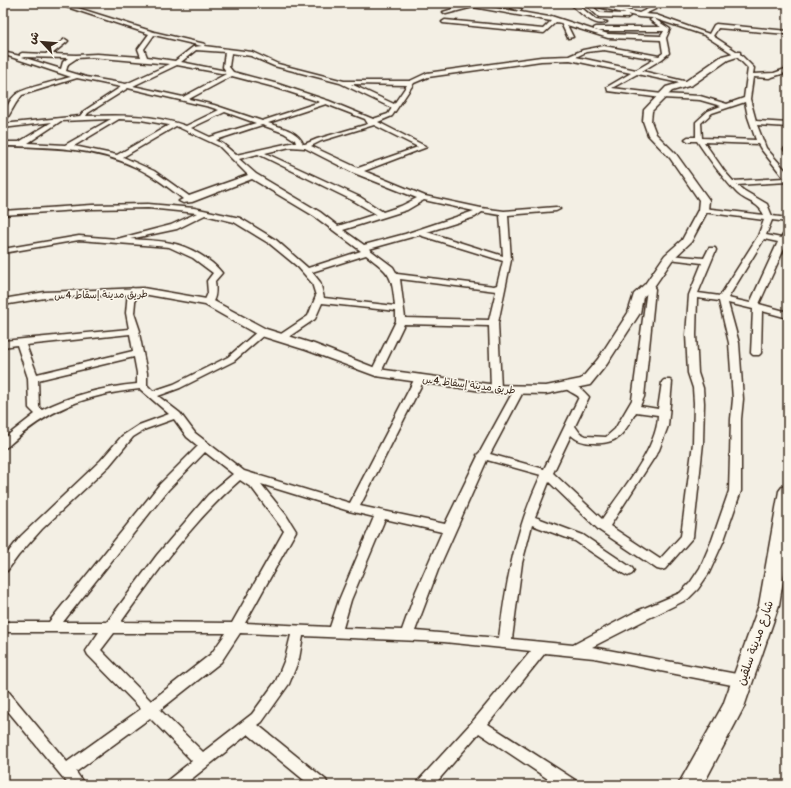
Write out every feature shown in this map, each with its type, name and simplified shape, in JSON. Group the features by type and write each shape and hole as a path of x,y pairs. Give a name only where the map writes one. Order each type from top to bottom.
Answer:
{"main road":[{"name":"شارع مدينة سلقين","path":"690,785 733,707 769,605 788,490"}],"street":[{"path":"82,3 70,7 152,33 228,51 252,54 276,65 342,82 395,108"},
{"path":"446,12 471,4 482,3"},
{"path":"522,3 525,4 511,6 555,20"},
{"path":"573,3 595,21 607,22 613,29"},
{"path":"587,3 599,15 654,16 710,37 737,54 751,68 746,99 760,142 763,148 788,179"},
{"path":"591,3 641,16 658,22 667,29"},
{"path":"641,16 665,3"},
{"path":"471,4 562,21 608,36 660,58"},
{"path":"445,22 544,31 555,20"},
{"path":"562,21 570,37"},
{"path":"710,37 716,26 788,31"},
{"path":"584,28 667,29"},
{"path":"667,29 663,38 666,54 609,88 610,90 662,96 700,98 727,106"},
{"path":"144,58 141,49 152,33"},
{"path":"570,58 585,51 629,45 663,38"},
{"path":"47,56 65,41"},
{"path":"82,118 86,112 127,86 176,63 195,48 214,48"},
{"path":"228,51 226,67 231,74"},
{"path":"5,54 144,58 231,74 327,102 367,118 372,122 424,147 358,171"},
{"path":"5,54 76,77 127,86 225,110 263,123 298,139 303,146"},
{"path":"737,54 725,58 689,83 669,89 648,110 647,121 652,134 673,156 704,200 703,210 788,220"},
{"path":"63,72 65,63 76,57"},
{"path":"303,146 371,124 372,122 390,114 411,83 427,74 542,59 570,58 689,83"},
{"path":"750,75 766,77 778,75 788,70"},
{"path":"184,99 231,74"},
{"path":"3,121 12,102 20,94 76,77"},
{"path":"342,82 411,83"},
{"path":"574,651 640,616 684,596 694,586 705,570 718,540 734,491 738,399 734,343 723,300 762,236 768,218 764,206 740,192 722,173 699,139 698,123 710,112 746,99"},
{"path":"208,140 327,102"},
{"path":"186,128 225,110"},
{"path":"67,147 118,117"},
{"path":"3,126 62,119 118,117 141,118 175,124 221,145 252,176 317,214 390,269 395,276 397,281 401,321 376,372"},
{"path":"20,144 62,119"},
{"path":"753,123 788,125"},
{"path":"118,157 175,124"},
{"path":"688,139 760,142"},
{"path":"3,144 67,147 118,157 158,176 189,200"},
{"path":"233,158 290,145 303,146 423,198 481,210 504,213 556,209"},
{"path":"258,152 356,200 382,215"},
{"path":"779,168 788,167"},
{"path":"157,207 189,200 252,176"},
{"path":"730,183 788,179"},
{"path":"338,229 404,208 423,198"},
{"path":"4,215 92,207 157,207 194,210 237,220 273,242 306,271 316,282 320,296 312,317 281,338"},
{"path":"306,271 472,215 481,210"},
{"name":"طريق مدينة إسقاط 4س","path":"3,302 45,295 143,291 208,302 262,332 310,346 376,372 496,389 546,390 585,382 603,361 634,313 638,296 649,286 669,258 686,242 698,223 703,210"},
{"path":"114,241 174,227 203,213"},
{"path":"496,389 493,323 502,286 506,260 504,213"},
{"path":"419,232 506,260"},
{"path":"756,353 758,308 754,305 786,238 762,236"},
{"path":"3,251 79,238 170,245 184,250 208,263 218,273 211,281 212,292 208,302"},
{"path":"482,455 546,473 603,527 661,566 686,537 694,492 698,443 698,388 693,373 691,335 693,295 712,250"},
{"path":"669,258 707,261"},
{"path":"395,276 495,289 502,286"},
{"path":"570,427 574,434 585,440 610,440 619,432 634,408 639,397 650,289 649,286"},
{"path":"66,771 150,710 216,658 236,628 290,531 256,484 240,474 191,435 176,415 142,386 135,331 130,313 132,291"},
{"path":"693,295 723,300 788,315"},
{"path":"319,300 400,309"},
{"path":"401,321 493,323"},
{"path":"3,344 135,331"},
{"path":"151,395 176,386 231,359 262,332"},
{"path":"22,343 33,378 34,408 41,414"},
{"path":"33,378 138,353"},
{"path":"353,508 420,378"},
{"path":"603,527 654,450 663,426 667,382"},
{"path":"3,444 41,414 67,402 126,387 142,386"},
{"path":"505,643 512,587 528,519 546,473 584,397 578,390 568,386"},
{"path":"407,636 417,605 448,529 482,455 519,390"},
{"path":"634,408 663,413"},
{"path":"3,568 11,556 44,519 70,497 106,462 133,432 176,415"},
{"path":"53,626 164,487 205,446"},
{"path":"240,474 353,508 448,529"},
{"path":"202,761 93,651 166,552 212,498 240,474"},
{"path":"335,632 345,600 381,514"},
{"path":"528,519 579,538 628,571"},
{"path":"3,627 53,626 236,628 407,636 505,643 574,651 742,681"},
{"path":"173,785 257,718 282,684 292,659 298,631"},
{"path":"424,785 478,725 542,647"},
{"path":"3,695 78,785"},
{"path":"247,725 321,785"},
{"path":"478,725 570,785"}]}
